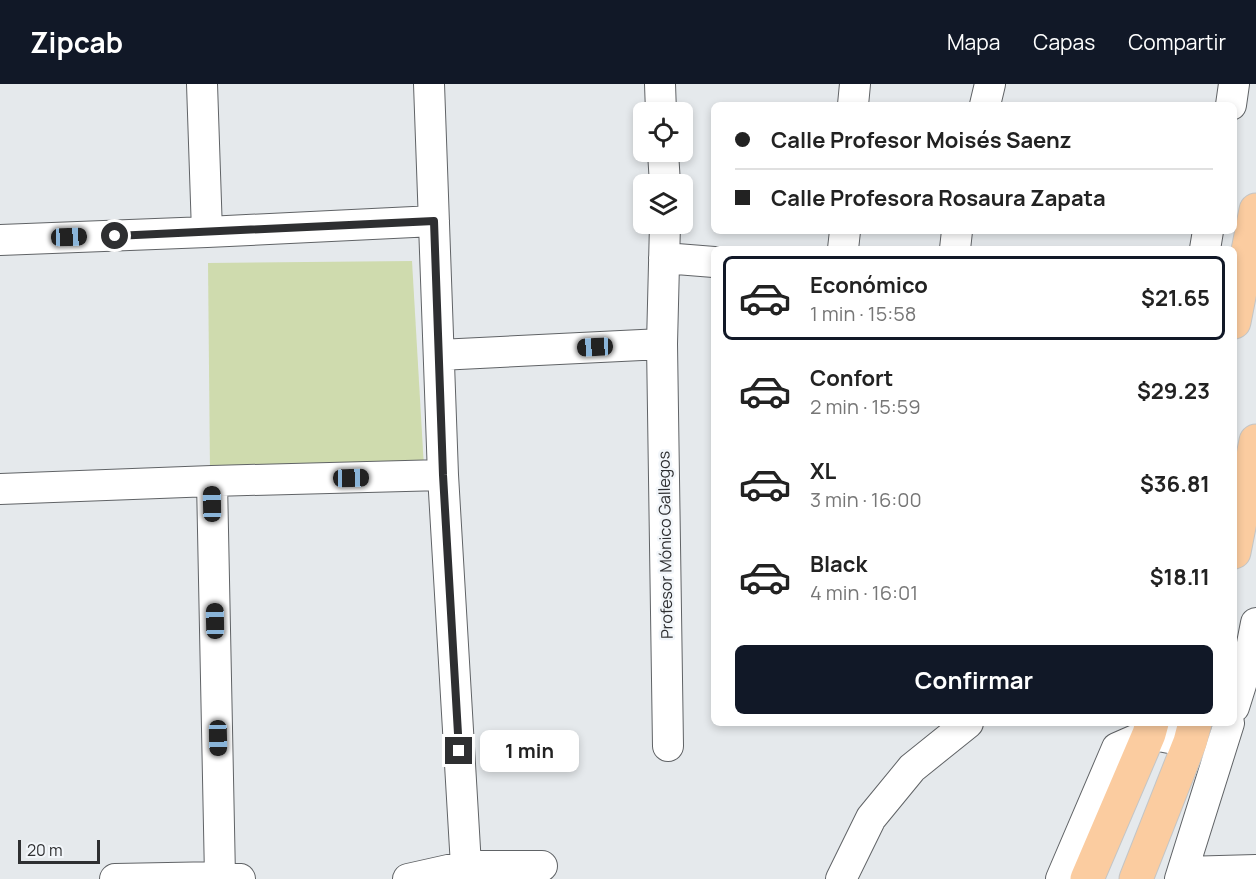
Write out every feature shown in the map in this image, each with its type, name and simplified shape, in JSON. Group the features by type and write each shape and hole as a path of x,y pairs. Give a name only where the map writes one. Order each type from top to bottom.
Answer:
{"main road":[{"path":"1237,307 1256,210"},
{"path":"1237,537 1256,441"},
{"path":"1087,879 1150,728"},
{"path":"1136,879 1193,732"}],"street":[{"path":"202,84 207,232"},
{"path":"429,84 443,475 466,866"},
{"path":"660,84 661,102"},
{"path":"853,102 855,84"},
{"path":"986,102 990,84"},
{"path":"1231,102 1234,84"},
{"path":"0,240 434,221"},
{"name":"Profesor Mónico Gallegos","path":"664,234 662,344 668,746"},
{"path":"664,258 711,262"},
{"path":"439,355 662,344"},
{"path":"0,489 443,475"},
{"path":"115,879 230,878 212,481"},
{"path":"1237,696 1256,623"},
{"path":"841,879 870,818 912,768 964,726"},
{"path":"1228,726 1182,876 1256,870"},
{"path":"1061,879 1117,748 1150,728 1193,732"},
{"path":"408,879 466,866 542,866"}],"green space":[{"path":"412,261 424,468 210,472 208,263"}],"route":[{"path":"115,236 434,221 443,475 459,751"}]}
